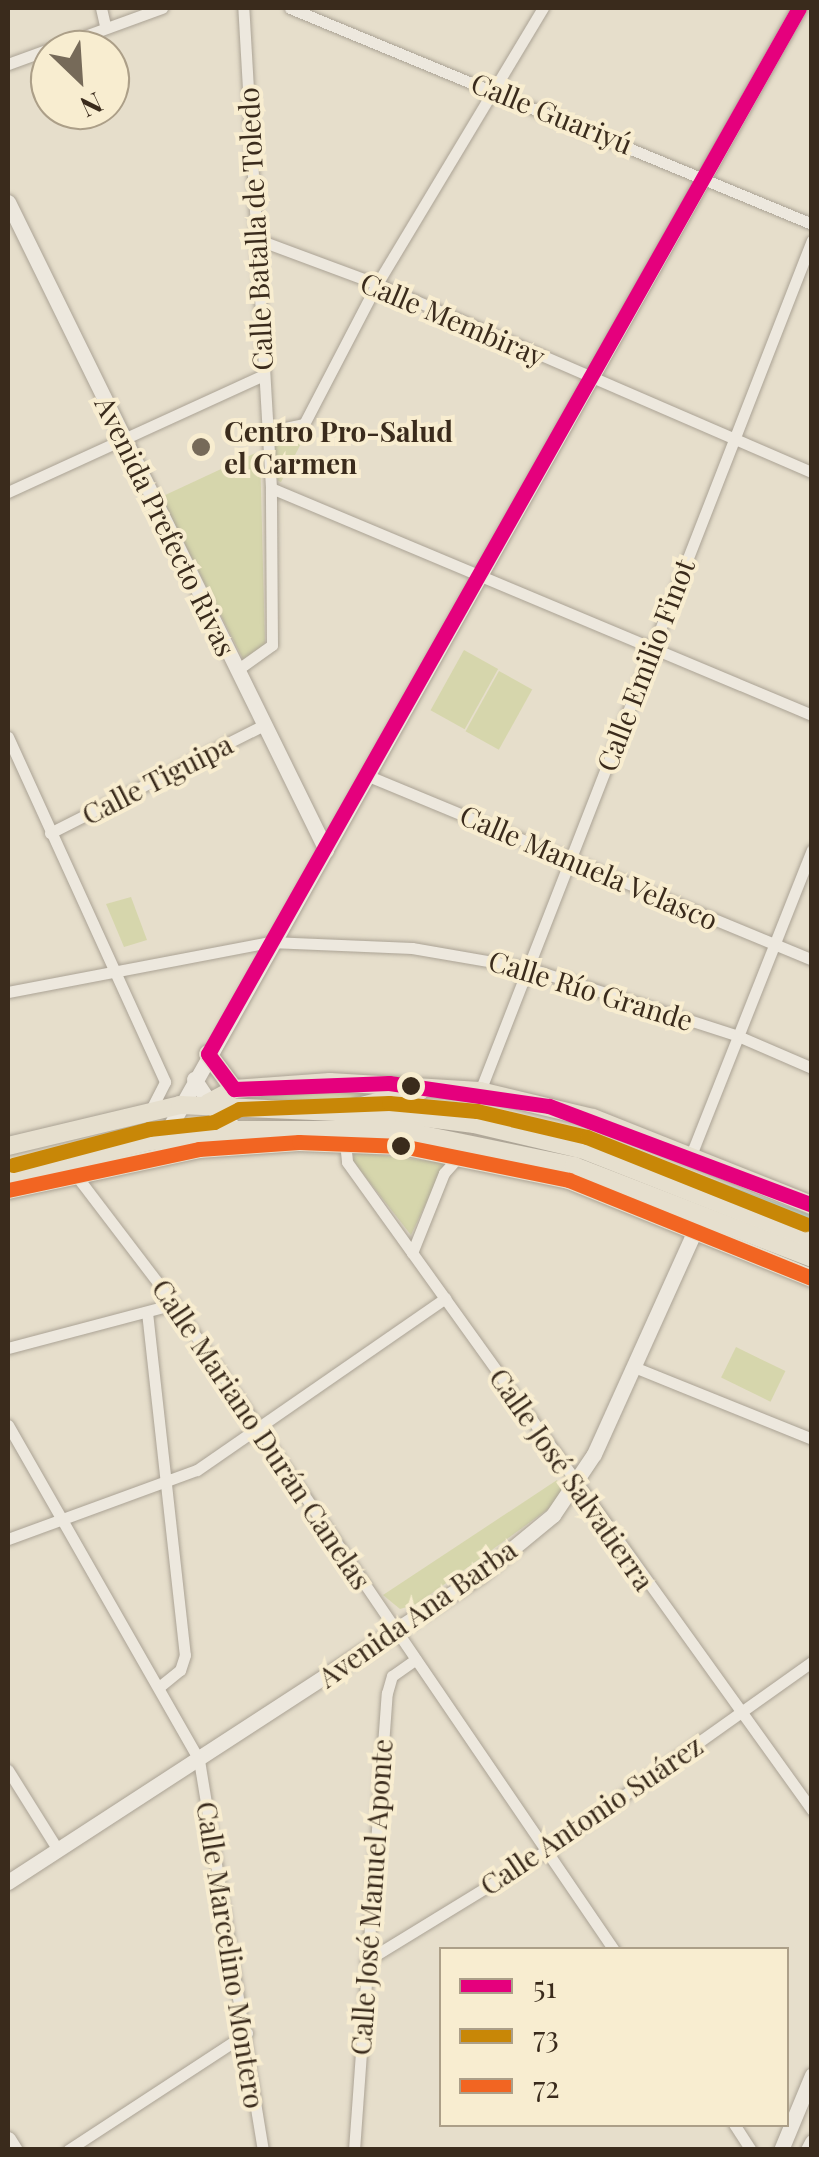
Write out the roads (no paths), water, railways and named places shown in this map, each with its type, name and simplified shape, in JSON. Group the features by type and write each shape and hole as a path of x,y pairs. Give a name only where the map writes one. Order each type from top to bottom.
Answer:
{"main road":[{"path":"208,1054 234,1089"},
{"path":"208,1103 234,1089 330,1082 480,1091 593,1118 812,1205"},
{"path":"341,1111 436,1087"},
{"path":"8,1146 152,1108 208,1103 260,1112 341,1111 474,1124 581,1149 812,1240"},
{"path":"8,1174 163,1139 238,1130 399,1130 466,1148 696,1228 812,1278"},
{"path":"8,1190 199,1149 345,1142 466,1148 574,1166 812,1258"},
{"path":"722,1222 760,1256"}],"street":[{"path":"101,8 105,25"},
{"path":"8,64 105,25 162,8"},
{"name":"Calle Batalla de Toledo","path":"236,670 272,645 272,488 243,8"},
{"name":"Calle Guariyú","path":"290,8 703,175 812,224"},
{"path":"266,432 304,424 377,284 543,8"},
{"path":"163,1139 270,942 326,850 588,377 799,8"},
{"name":"Avenida Prefecto Rivas","path":"8,202 326,850"},
{"name":"Calle Membiray","path":"259,240 377,284 812,472"},
{"name":"Calle Emilio Finot","path":"480,1091 812,240"},
{"path":"8,492 263,374"},
{"path":"272,488 812,715"},
{"name":"Calle Tiguipa","path":"50,833 264,725"},
{"path":"8,738 166,1084 152,1108"},
{"name":"Calle Manuela Velasco","path":"366,775 812,960"},
{"path":"691,1156 812,850"},
{"name":"Calle Río Grande","path":"8,992 111,969 270,942 412,948 528,968 738,1036 812,1068"},
{"path":"194,1079 208,1103 238,1130"},
{"name":"Calle José Salvatierra","path":"345,1142 347,1162 738,1713 812,1810"},
{"path":"412,1253 444,1173 466,1148"},
{"name":"Calle Mariano Durán Canelas","path":"73,1173 92,1188 174,1304 612,1947"},
{"name":"Avenida Ana Barba","path":"8,1882 397,1630 519,1544 576,1486 696,1228"},
{"path":"8,1539 162,1486 258,1428 445,1298"},
{"path":"8,1348 174,1304"},
{"path":"147,1312 162,1486 186,1655 180,1670 160,1686"},
{"path":"634,1367 812,1439"},
{"name":"Calle Marcelino Montero","path":"8,1425 199,1760 247,2033 263,2150"},
{"name":"Calle José Manuel Aponte","path":"354,2150 388,1682 416,1659"},
{"name":"Calle Antonio Suárez","path":"366,1961 546,1850 812,1662"},
{"path":"8,1770 58,1850"},
{"path":"68,2150 247,2033"},
{"path":"781,2150 812,2075"},
{"path":"736,2127 751,2150"},
{"path":"8,2139 14,2150"},
{"path":"808,2150 812,2142"}],"waterway":[{"path":"497,1118 587,1141 812,1223"}],"place":[{"name":"Centro Pro-Salud el Carmen","path":"201,447"}]}
